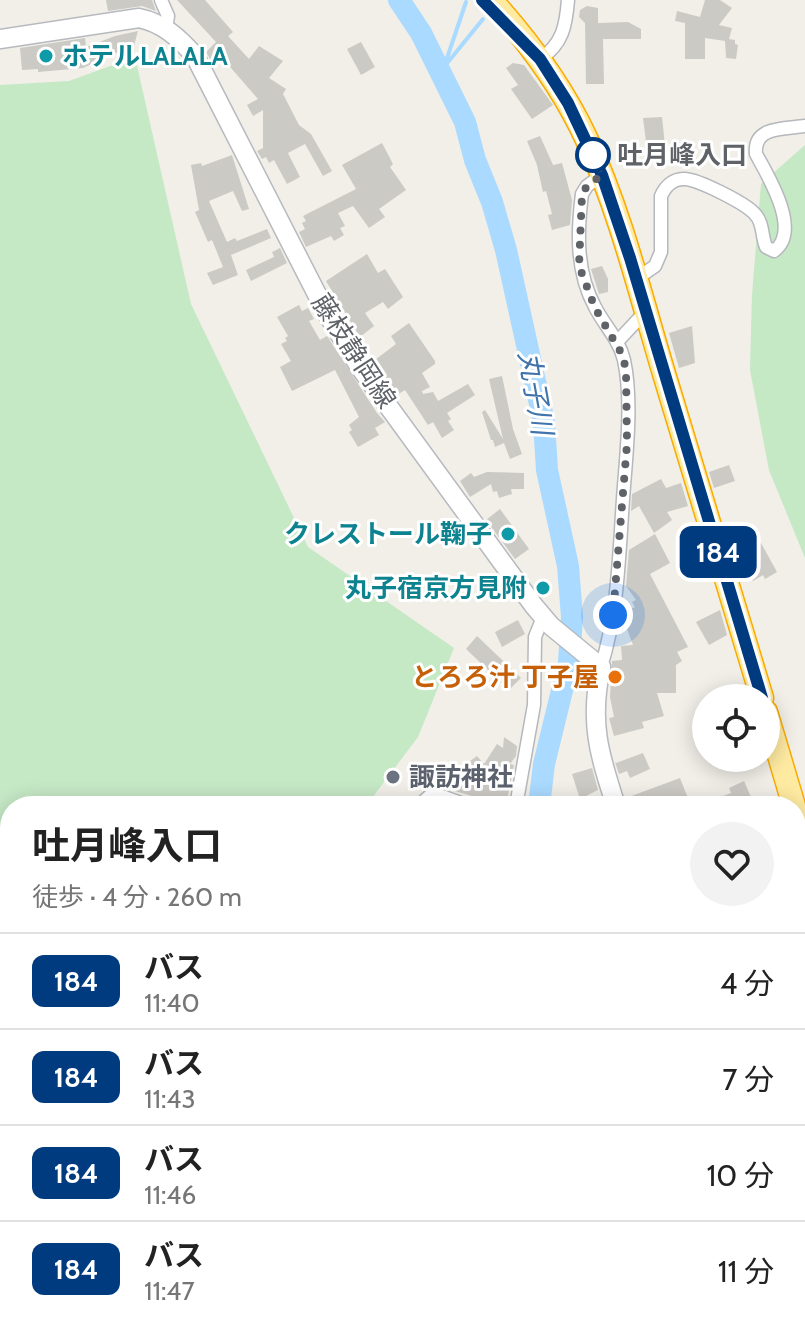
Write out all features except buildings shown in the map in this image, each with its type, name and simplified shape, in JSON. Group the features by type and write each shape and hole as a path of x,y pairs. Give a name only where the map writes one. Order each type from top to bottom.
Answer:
{"highway":[{"path":"482,0 540,59"},
{"path":"491,0 540,59 568,103 602,175 758,684"},
{"path":"780,759 791,796"}],"main road":[{"name":"藤枝静岡線","path":"0,39 127,18 153,21 180,39 195,56 305,274 359,366 547,622 593,661"},
{"path":"593,661 595,722 603,766 613,796"}],"street":[{"path":"161,0 168,16 166,30"},
{"path":"540,59 562,37 568,0"},
{"path":"636,279 659,261 661,196 664,189 678,180 696,182 745,206 763,226 766,247 774,251 779,248 784,237 780,202 756,154 756,141 765,132 805,126"},
{"path":"593,661 608,643 616,598 627,444 623,356 595,308 579,266 582,194 602,175"},
{"path":"617,342 645,312"},
{"path":"518,796 534,705 535,637 547,622"}],"green space":[{"path":"135,57 191,304 308,547 454,648 418,737 374,796 0,796 0,85 69,81"},
{"path":"805,145 805,558 769,470 750,370 752,295 761,184"}],"waterway":[{"name":"丸子川","path":"399,0 421,33 465,122 506,250 544,422 547,470 568,566 572,617 569,662 544,764 540,796"},
{"path":"445,64 466,2"},
{"path":"443,77 444,67 483,19"}],"bus line":[{"name":"184","path":"482,0 540,59 568,103 602,175 630,258 758,684"}],"place":[{"name":"ホテルLALALA","path":"46,56"},
{"name":"吐月峰入口","path":"593,155"},
{"name":"クレストール鞠子","path":"508,534"},
{"name":"丸子宿京方見附","path":"543,588"},
{"name":"とろろ汁 丁子屋","path":"615,677"},
{"name":"諏訪神社","path":"393,777"}],"route":[{"path":"593,155 602,175 583,190 579,266 595,308 617,342 626,371 627,444 613,615"}]}
